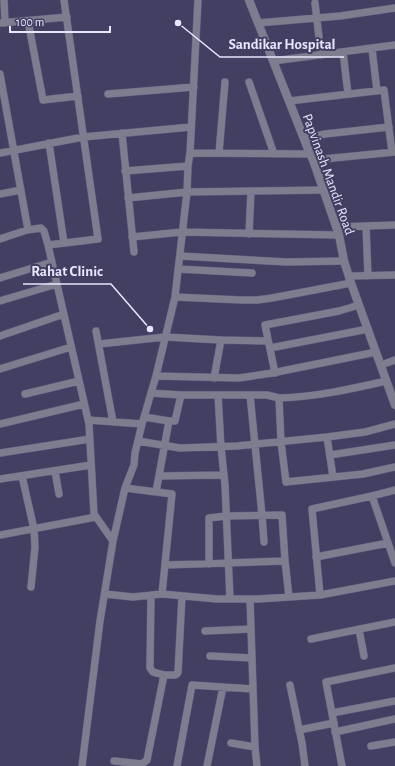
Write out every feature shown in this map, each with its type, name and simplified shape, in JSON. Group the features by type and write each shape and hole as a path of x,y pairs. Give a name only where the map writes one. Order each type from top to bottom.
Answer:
{"street":[{"path":"4,0 3,23 67,17"},
{"path":"48,245 98,239 64,0"},
{"path":"82,766 100,621 113,541 125,488 134,465 135,453 143,420 156,376 175,297 187,192 192,127 198,0"},
{"name":"Papvinash Mandir Road","path":"249,0 324,190 340,235 344,261 395,404"},
{"path":"315,2 321,55"},
{"path":"258,23 340,16 395,8"},
{"path":"28,21 43,100 78,96"},
{"path":"273,61 395,45"},
{"path":"372,48 377,91"},
{"path":"342,52 348,94"},
{"path":"0,78 28,230"},
{"path":"219,153 225,82"},
{"path":"249,82 274,154"},
{"path":"108,94 194,87"},
{"path":"190,153 274,154 312,157 394,152 384,90 289,101"},
{"path":"0,119 8,118"},
{"path":"0,153 83,136 192,127"},
{"path":"304,139 324,134 389,127"},
{"path":"122,133 134,252"},
{"path":"49,143 64,243"},
{"path":"125,170 188,166"},
{"path":"0,194 21,190"},
{"path":"128,198 187,192 324,190"},
{"path":"250,234 251,191"},
{"path":"336,226 395,225"},
{"path":"366,226 368,276"},
{"path":"0,239 28,230 41,228 44,231 88,420 94,514 113,541"},
{"path":"132,237 182,232 340,235"},
{"path":"180,256 287,262 344,261"},
{"path":"0,278 52,262"},
{"path":"178,269 252,273"},
{"path":"175,297 257,300 272,298 350,279 368,276 395,275"},
{"path":"0,301 56,284"},
{"path":"275,373 265,325 339,311 359,305"},
{"path":"0,336 64,314"},
{"path":"99,344 166,337 269,344 368,329"},
{"path":"96,331 114,422"},
{"path":"214,378 221,340"},
{"path":"0,369 71,347"},
{"path":"156,376 239,378 275,373 376,352"},
{"path":"381,365 395,360"},
{"path":"25,394 79,381"},
{"path":"151,393 181,395 267,395 279,398 300,397 386,381"},
{"path":"88,420 114,422 143,420 175,421 181,395"},
{"path":"218,395 230,599"},
{"path":"250,395 264,542"},
{"path":"279,398 281,442 286,482 363,474 395,467"},
{"path":"0,424 84,404"},
{"path":"156,492 169,422"},
{"path":"138,441 180,448 255,445 364,432 395,424"},
{"path":"327,437 333,478"},
{"path":"0,453 90,439"},
{"path":"330,455 395,445"},
{"path":"0,479 91,465"},
{"path":"55,471 59,494"},
{"path":"159,476 223,475"},
{"path":"22,476 34,529 35,547 31,587"},
{"path":"125,488 172,494 162,594"},
{"path":"320,595 312,509 395,490"},
{"path":"372,496 395,563"},
{"path":"209,564 208,518 226,516 282,515 284,561 289,597"},
{"path":"0,535 96,518"},
{"path":"316,557 388,542"},
{"path":"165,565 284,561"},
{"path":"105,594 133,597 162,594 217,599 250,599 320,595 395,581"},
{"path":"151,595 150,668 153,672 164,675 175,675 178,672 182,596"},
{"path":"250,599 255,747 257,766"},
{"path":"312,639 395,622"},
{"path":"205,631 251,629"},
{"path":"359,629 364,656"},
{"path":"210,656 252,658"},
{"path":"342,766 326,682 395,668"},
{"path":"114,761 142,764 147,760 164,675"},
{"path":"177,766 192,685 253,689"},
{"path":"290,685 300,730 305,766"},
{"path":"207,766 223,687"},
{"path":"332,713 395,701"},
{"path":"335,732 395,719"},
{"path":"300,730 334,723"},
{"path":"371,746 395,742"},
{"path":"231,743 255,747"}],"place":[{"name":"Sandikar Hospital","path":"178,23"},
{"name":"Rahat Clinic","path":"150,329"}]}
